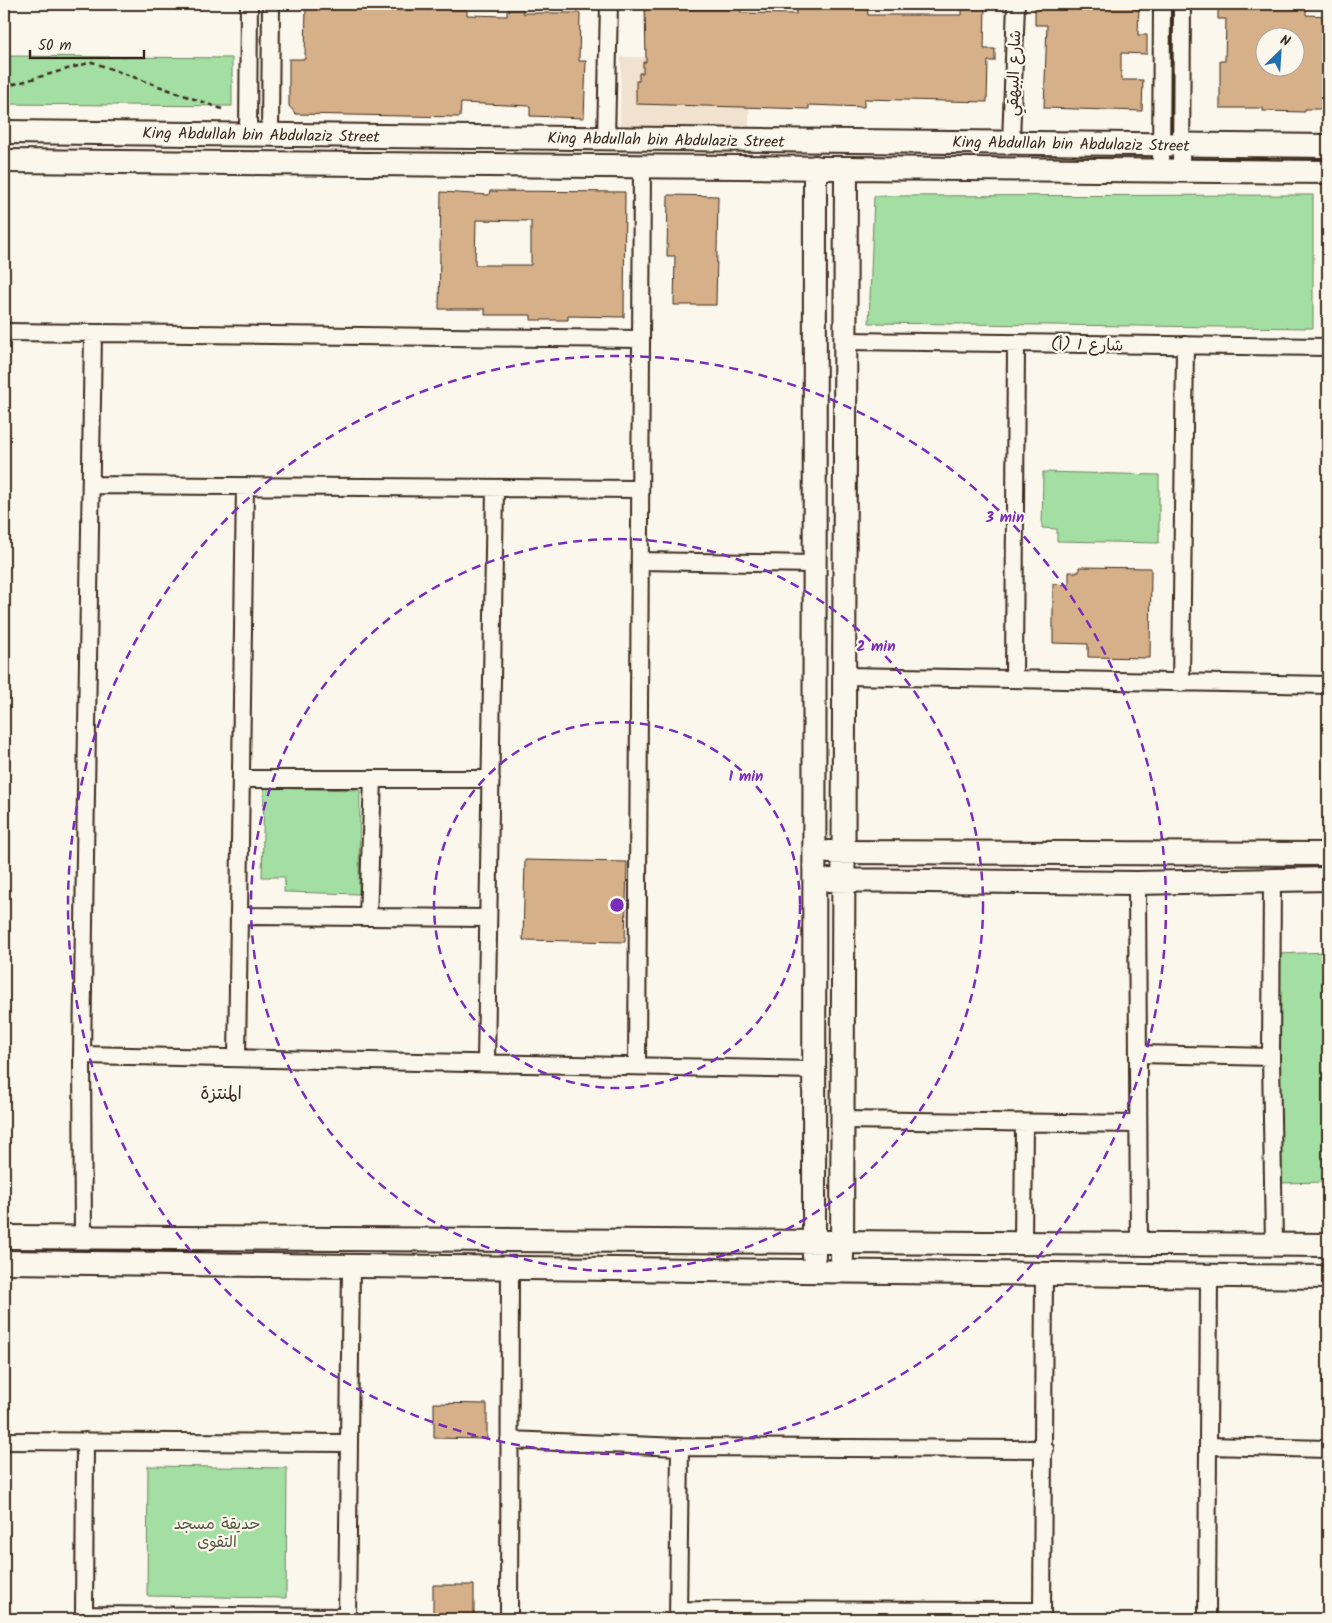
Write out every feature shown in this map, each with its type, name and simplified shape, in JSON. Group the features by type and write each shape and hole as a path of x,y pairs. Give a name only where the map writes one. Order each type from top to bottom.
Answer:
{"main road":[{"name":"King Abdullah bin Abdulaziz Street","path":"4,132 1328,146"},
{"name":"King Abdullah bin Abdulaziz Street","path":"4,161 1328,172"},
{"path":"814,168 814,1271"},
{"path":"842,1272 846,168"},
{"path":"814,852 1328,854"},
{"path":"814,880 1137,883 1328,878"},
{"path":"4,1237 1328,1245"},
{"path":"4,1262 1328,1277"}],"street":[{"path":"249,4 259,134"},
{"path":"259,134 271,4"},
{"path":"606,138 609,4"},
{"name":"شارع البيهقي","path":"1011,142 1016,4"},
{"path":"1162,4 1171,170"},
{"path":"1171,144 1182,4"},
{"path":"637,1066 642,166"},
{"path":"4,332 641,339"},
{"path":"83,1238 82,1055 93,333"},
{"name":"شارع 1 (أ)","path":"845,341 1328,347"},
{"path":"1014,679 1016,343"},
{"path":"1181,683 1185,345"},
{"path":"92,485 640,489"},
{"path":"238,1058 245,486"},
{"path":"486,1063 495,488"},
{"path":"640,560 814,564"},
{"path":"844,676 1328,685"},
{"path":"241,779 491,779"},
{"path":"368,917 373,779"},
{"path":"1272,878 1271,1056 1274,1244"},
{"path":"1137,883 1139,1244"},
{"path":"239,916 488,918"},
{"path":"1138,1054 1271,1056"},
{"path":"82,1055 814,1070"},
{"path":"842,1120 1138,1124"},
{"path":"1023,1244 1024,1123"},
{"path":"85,1441 84,1617 347,1618 352,1266"},
{"path":"509,1619 510,1267"},
{"path":"680,1447 678,1615 1042,1615 1045,1449 1044,1274"},
{"path":"1207,1619 1209,1276"},
{"path":"509,1440 680,1447 1045,1449"},
{"path":"4,1441 349,1443"},
{"path":"1208,1446 1328,1449"}],"path":[{"path":"4,87 92,62 222,109"}],"shaded area":[{"path":"621,57 750,59 749,129 620,126"}],"green space":[{"path":"4,56 232,58 232,106 4,104"},
{"path":"1313,195 1313,328 869,323 874,196"},
{"path":"1043,472 1159,475 1159,543 1057,541 1057,529 1042,528"},
{"path":"264,788 360,790 359,894 284,892 285,877 262,877"},
{"path":"1328,952 1328,1182 1278,1183 1277,954"},
{"name":"حديقة مسجد التقوى","path":"148,1466 287,1468 286,1598 147,1596"}],"building":[{"path":"306,4 366,4 366,10 431,10 431,4 449,5 448,10 467,10 467,15 507,16 507,10 523,10 523,13 580,13 579,61 586,61 584,118 530,116 530,106 461,103 460,117 296,114 289,106 289,59 305,59"},
{"path":"797,4 867,4 868,15 962,15 962,4 985,4 984,49 995,49 995,61 988,61 987,102 864,99 864,107 809,105 809,109 636,104 636,81 639,81 639,73 643,73 643,62 646,62 645,6 688,6 688,9 741,9 741,13 796,14"},
{"path":"1035,4 1139,4 1138,35 1147,35 1147,54 1121,53 1121,80 1143,80 1142,111 1044,108 1047,25 1035,25"},
{"path":"1218,4 1306,4 1306,15 1328,16 1328,109 1305,109 1305,112 1263,111 1263,108 1220,108 1220,61 1225,61 1226,19 1218,19"},
{"path":"490,191 625,192 624,317 568,316 568,320 531,320 531,315 485,315 485,309 439,309 441,192 489,195","holes":["476,220 531,221 531,265 475,265"]},
{"path":"668,195 718,196 716,305 674,305 675,256 667,256"},
{"path":"1079,567 1151,568 1150,658 1088,657 1088,644 1053,643 1053,584 1069,585 1069,572 1079,572"},
{"path":"525,860 627,862 625,942 523,940"},
{"path":"434,1403 487,1404 487,1439 434,1438"},
{"path":"433,1585 474,1585 474,1619 433,1619"}],"district":[{"name":"المنتزة","path":"221,1093"}]}
